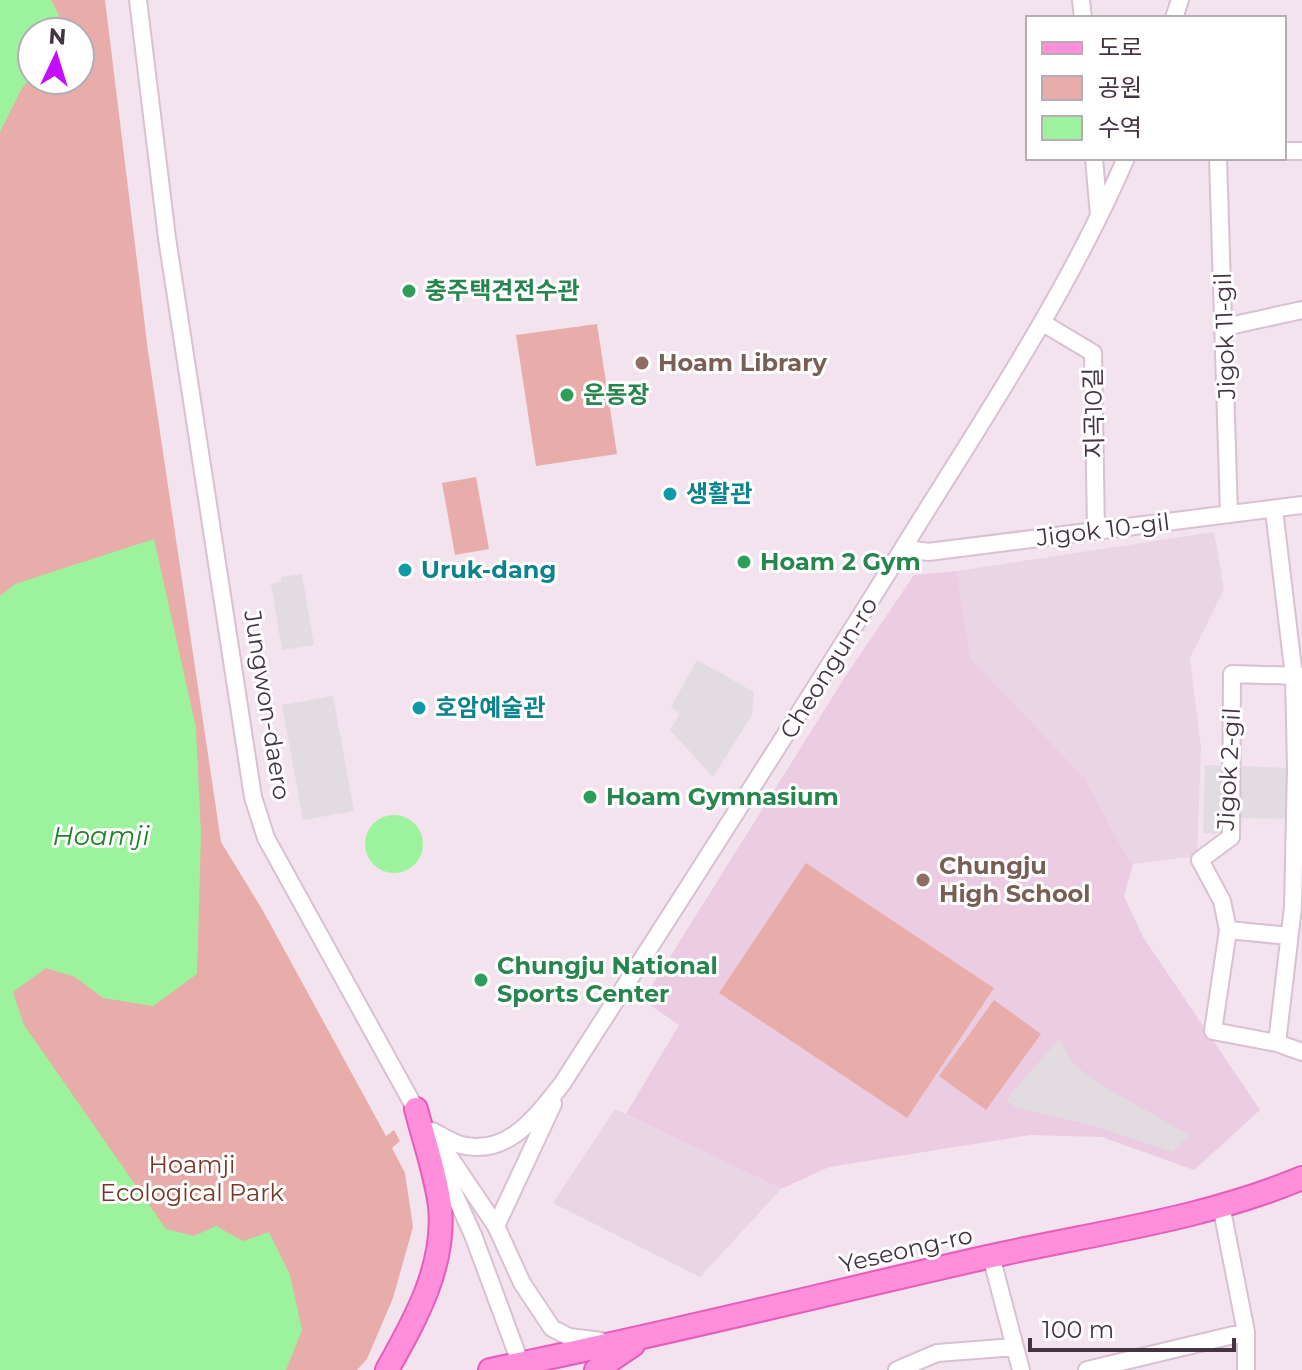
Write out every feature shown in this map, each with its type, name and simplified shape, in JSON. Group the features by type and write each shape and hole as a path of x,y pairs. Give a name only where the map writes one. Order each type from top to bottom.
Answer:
{"main road":[{"path":"387,1370 421,1309 437,1257 440,1207 416,1109"},
{"name":"Yeseong-ro","path":"515,1368 1221,1205 1268,1192 1302,1178"},
{"path":"596,1370 644,1338"},
{"path":"490,1370 515,1368"}],"street":[{"name":"Jungwon-daero","path":"138,0 167,238 253,797 266,838 416,1109 473,1235 515,1368"},
{"path":"1094,160 1099,220"},
{"name":"Cheongun-ro","path":"562,1084 840,653 1043,323 1099,220 1125,160"},
{"name":"Jigok 11-gil","path":"1218,160 1229,514"},
{"path":"1225,327 1302,310"},
{"name":"지곡10길","path":"1043,323 1093,353 1096,531"},
{"name":"Jigok 10-gil","path":"904,548 928,552 1302,505"},
{"path":"1274,510 1298,676 1298,877 1294,931 1277,1043 1302,1052"},
{"name":"Jigok 2-gil","path":"1277,1043 1213,1031 1228,930 1222,901 1200,860 1231,837 1232,674 1298,676"},
{"path":"1228,930 1294,931"},
{"path":"432,1131 460,1145 486,1148 525,1129 562,1084"},
{"path":"496,1226 562,1084"},
{"path":"416,1109 496,1226 522,1283 552,1328 569,1337 595,1341 644,1338"},
{"path":"1221,1205 1246,1332 1246,1370"},
{"path":"991,1256 1021,1370"},
{"path":"1087,1370 1246,1332"},
{"path":"897,1370 937,1353 1015,1347"}],"shaded area":[{"path":"1214,532 1224,589 1190,658 1201,748 1197,856 1133,864 1085,778 971,659 957,571"},
{"name":"Chungju High School","path":"957,571 971,659 1085,778 1133,864 1124,896 1143,937 1260,1110 1194,1170 1102,1137 1030,1135 829,1167 781,1189 626,1114 679,1025 643,1000 845,677 914,575"},
{"path":"302,574 314,645 282,650 271,584 281,582 281,577"},
{"path":"697,660 754,692 752,715 713,777 670,730 680,714 671,707"},
{"path":"333,696 354,811 303,820 282,705"},
{"path":"1205,765 1291,768 1290,819 1239,818 1237,834 1203,833"},
{"path":"1059,1039 1075,1066 1108,1089 1189,1135 1173,1152 1095,1126 1018,1108 1006,1100"},
{"path":"615,1109 781,1189 700,1277 553,1203"}],"green space":[{"name":"Hoamji Ecological Park","path":"0,0 105,0 148,351 221,842 262,909 386,1136 394,1130 400,1141 392,1148 405,1173 413,1227 393,1298 367,1359 357,1370 0,1370"},
{"name":"운동장","path":"597,324 617,454 536,466 516,335"},
{"path":"476,477 489,549 455,555 442,483"},
{"path":"806,863 994,988 907,1118 719,993"},
{"path":"994,1000 1041,1034 986,1110 939,1076"}],"water":[{"path":"0,0 51,0 58,16 16,16 18,96 0,132"},
{"name":"Hoamji","path":"154,539 196,728 201,836 197,974 153,1006 103,998 75,977 46,968 13,992 24,1025 166,1229 194,1236 216,1226 243,1241 269,1232 290,1275 302,1330 286,1370 0,1370 0,596 15,584"},
{"path":"394,815 415,823 423,844 415,865 394,873 373,865 365,844 373,823"}],"place":[{"name":"충주택견전수관","path":"409,291"},
{"name":"Hoam Library","path":"642,363"},
{"name":"운동장","path":"567,395"},
{"name":"생활관","path":"670,494"},
{"name":"Hoam 2 Gym","path":"744,562"},
{"name":"Uruk-dang","path":"405,570"},
{"name":"호암예술관","path":"419,708"},
{"name":"Hoam Gymnasium","path":"590,797"},
{"name":"Chungju High School","path":"923,880"},
{"name":"Chungju National Sports Center","path":"481,980"}]}
